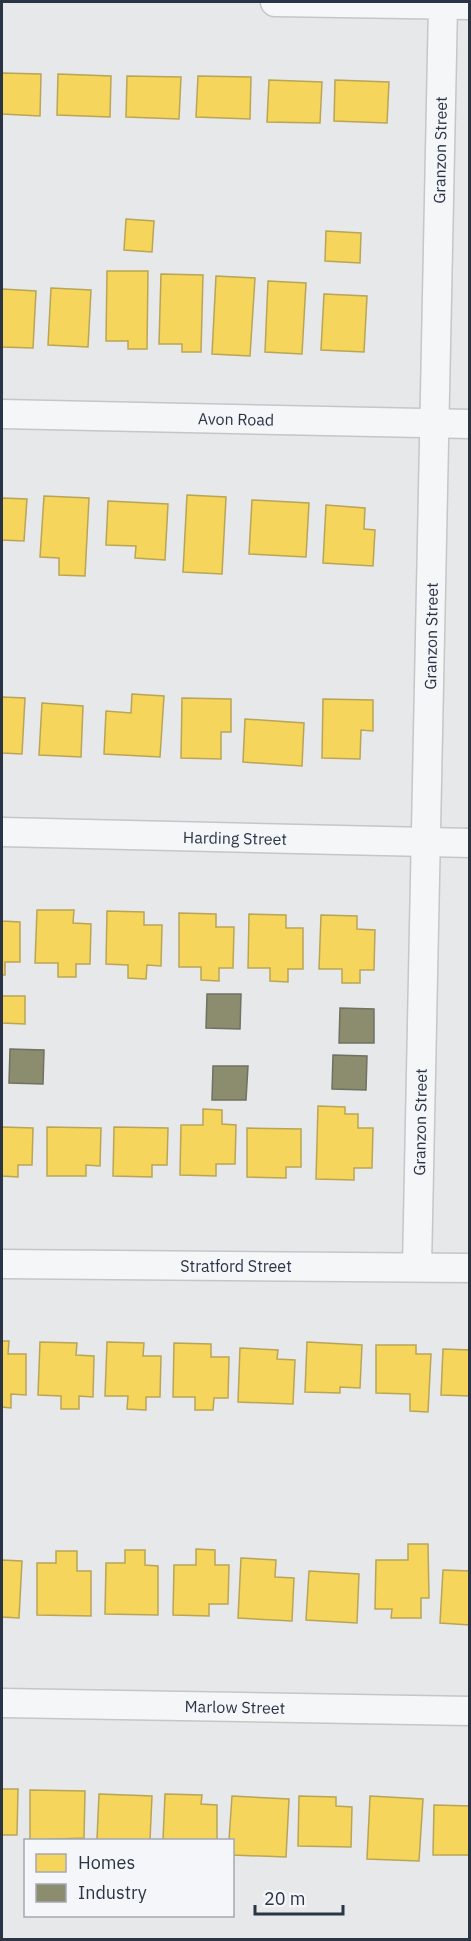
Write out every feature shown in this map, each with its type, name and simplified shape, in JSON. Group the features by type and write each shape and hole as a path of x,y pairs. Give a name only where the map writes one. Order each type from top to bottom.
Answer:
{"street":[{"path":"275,2 456,5"},
{"name":"Granzon Street","path":"417,1267 435,423 456,5"},
{"name":"Avon Road","path":"2,414 470,424"},
{"name":"Harding Street","path":"2,832 470,843"},
{"name":"Stratford Street","path":"2,1264 470,1268"},
{"name":"Marlow Street","path":"2,1703 470,1711"}],"building: Homes":[{"path":"2,73 41,74 40,116 2,114"},
{"path":"58,74 111,76 110,117 57,115"},
{"path":"127,76 181,77 179,119 126,117"},
{"path":"198,76 251,77 250,119 196,117"},
{"path":"269,80 322,82 320,123 267,122"},
{"path":"335,80 389,82 387,123 334,121"},
{"path":"126,219 154,221 152,252 124,250"},
{"path":"326,231 361,233 360,263 325,261"},
{"path":"107,271 148,271 147,349 128,349 128,341 106,341"},
{"path":"161,274 203,275 201,352 182,352 182,344 159,344"},
{"path":"216,276 255,278 250,356 212,354"},
{"path":"268,281 306,283 302,354 265,352"},
{"path":"51,288 91,290 88,347 48,345"},
{"path":"2,289 36,291 33,348 2,347"},
{"path":"324,294 367,296 364,352 321,350"},
{"path":"187,495 226,497 222,574 183,572"},
{"path":"44,496 89,498 85,576 59,575 59,558 40,557"},
{"path":"2,498 27,499 24,541 2,540"},
{"path":"252,500 309,503 306,557 249,554"},
{"path":"108,501 168,504 165,560 135,558 136,546 106,545"},
{"path":"326,505 365,508 364,529 375,530 373,566 323,563"},
{"path":"132,694 164,696 160,757 104,754 106,711 131,713"},
{"path":"2,697 25,698 22,754 2,753"},
{"path":"182,698 231,699 231,732 221,732 221,759 181,758"},
{"path":"323,699 373,700 373,731 361,730 360,759 322,758"},
{"path":"42,703 83,706 81,757 39,755"},
{"path":"245,719 304,723 302,766 243,762"},
{"path":"37,910 74,910 73,923 91,924 90,964 76,964 76,977 58,977 58,963 35,963"},
{"path":"107,911 144,912 144,925 162,925 161,966 147,965 146,979 128,978 128,965 106,964"},
{"path":"179,913 216,914 216,927 234,927 233,968 219,968 219,981 201,980 201,967 179,967"},
{"path":"249,914 286,915 286,928 303,928 303,969 288,969 288,982 270,981 270,968 248,968"},
{"path":"321,915 357,916 357,929 375,930 374,970 360,970 360,983 342,983 342,969 319,969"},
{"path":"2,921 20,922 20,962 5,962 5,975 2,975"},
{"path":"2,996 25,996 25,1024 2,1023"},
{"path":"318,1106 345,1107 345,1114 358,1114 358,1128 373,1128 372,1168 354,1168 354,1180 316,1179"},
{"path":"203,1109 222,1110 222,1124 236,1125 235,1164 216,1164 216,1176 180,1175 181,1125 203,1125"},
{"path":"2,1127 33,1128 32,1165 18,1165 18,1177 2,1176"},
{"path":"47,1127 101,1128 100,1166 86,1165 86,1176 47,1176"},
{"path":"114,1127 168,1128 167,1165 152,1165 152,1177 113,1176"},
{"path":"247,1128 301,1129 301,1167 286,1167 286,1178 247,1177"},
{"path":"2,1341 9,1341 8,1354 26,1354 26,1395 11,1394 11,1408 2,1407"},
{"path":"40,1342 77,1343 76,1355 94,1356 93,1397 79,1396 79,1409 61,1409 61,1396 38,1395"},
{"path":"107,1342 144,1343 143,1356 161,1356 160,1397 146,1397 146,1410 127,1409 128,1396 105,1396"},
{"path":"307,1342 362,1345 360,1388 340,1387 340,1393 305,1392"},
{"path":"174,1343 211,1344 211,1357 229,1357 228,1398 214,1398 213,1410 195,1410 195,1397 173,1397"},
{"path":"376,1345 416,1345 416,1354 431,1354 428,1412 410,1411 410,1394 376,1393"},
{"path":"240,1348 278,1350 277,1359 295,1360 293,1404 238,1402"},
{"path":"443,1349 470,1350 470,1396 441,1395"},
{"path":"408,1544 428,1544 429,1598 421,1598 421,1618 391,1618 392,1609 375,1609 376,1560 408,1560"},
{"path":"196,1549 215,1550 215,1565 229,1565 228,1604 209,1604 209,1616 173,1615 174,1565 196,1565"},
{"path":"125,1550 145,1550 145,1565 158,1566 158,1615 105,1614 106,1563 125,1563"},
{"path":"56,1551 77,1551 77,1571 91,1571 91,1616 37,1615 37,1563 56,1563"},
{"path":"241,1558 276,1560 275,1577 294,1578 292,1621 238,1618"},
{"path":"2,1560 22,1561 19,1618 2,1617"},
{"path":"443,1570 470,1571 470,1625 440,1623"},
{"path":"309,1571 359,1574 357,1623 306,1620"},
{"path":"2,1789 18,1789 17,1835 2,1835"},
{"path":"30,1790 85,1791 84,1838 30,1839"},
{"path":"99,1794 152,1796 150,1839 97,1839"},
{"path":"165,1794 202,1795 201,1804 217,1805 217,1839 163,1839"},
{"path":"232,1796 289,1799 286,1857 234,1855 234,1839 229,1839"},
{"path":"299,1796 336,1797 336,1806 352,1807 351,1847 298,1846"},
{"path":"370,1796 423,1799 419,1861 367,1859"},
{"path":"434,1805 470,1806 470,1855 433,1855"}],"building: Industry":[{"path":"207,994 241,994 240,1029 206,1028"},
{"path":"340,1008 374,1009 374,1043 339,1043"},
{"path":"10,1049 44,1050 43,1084 9,1083"},
{"path":"333,1055 367,1056 366,1090 332,1089"},
{"path":"213,1066 248,1066 246,1100 212,1100"}]}
